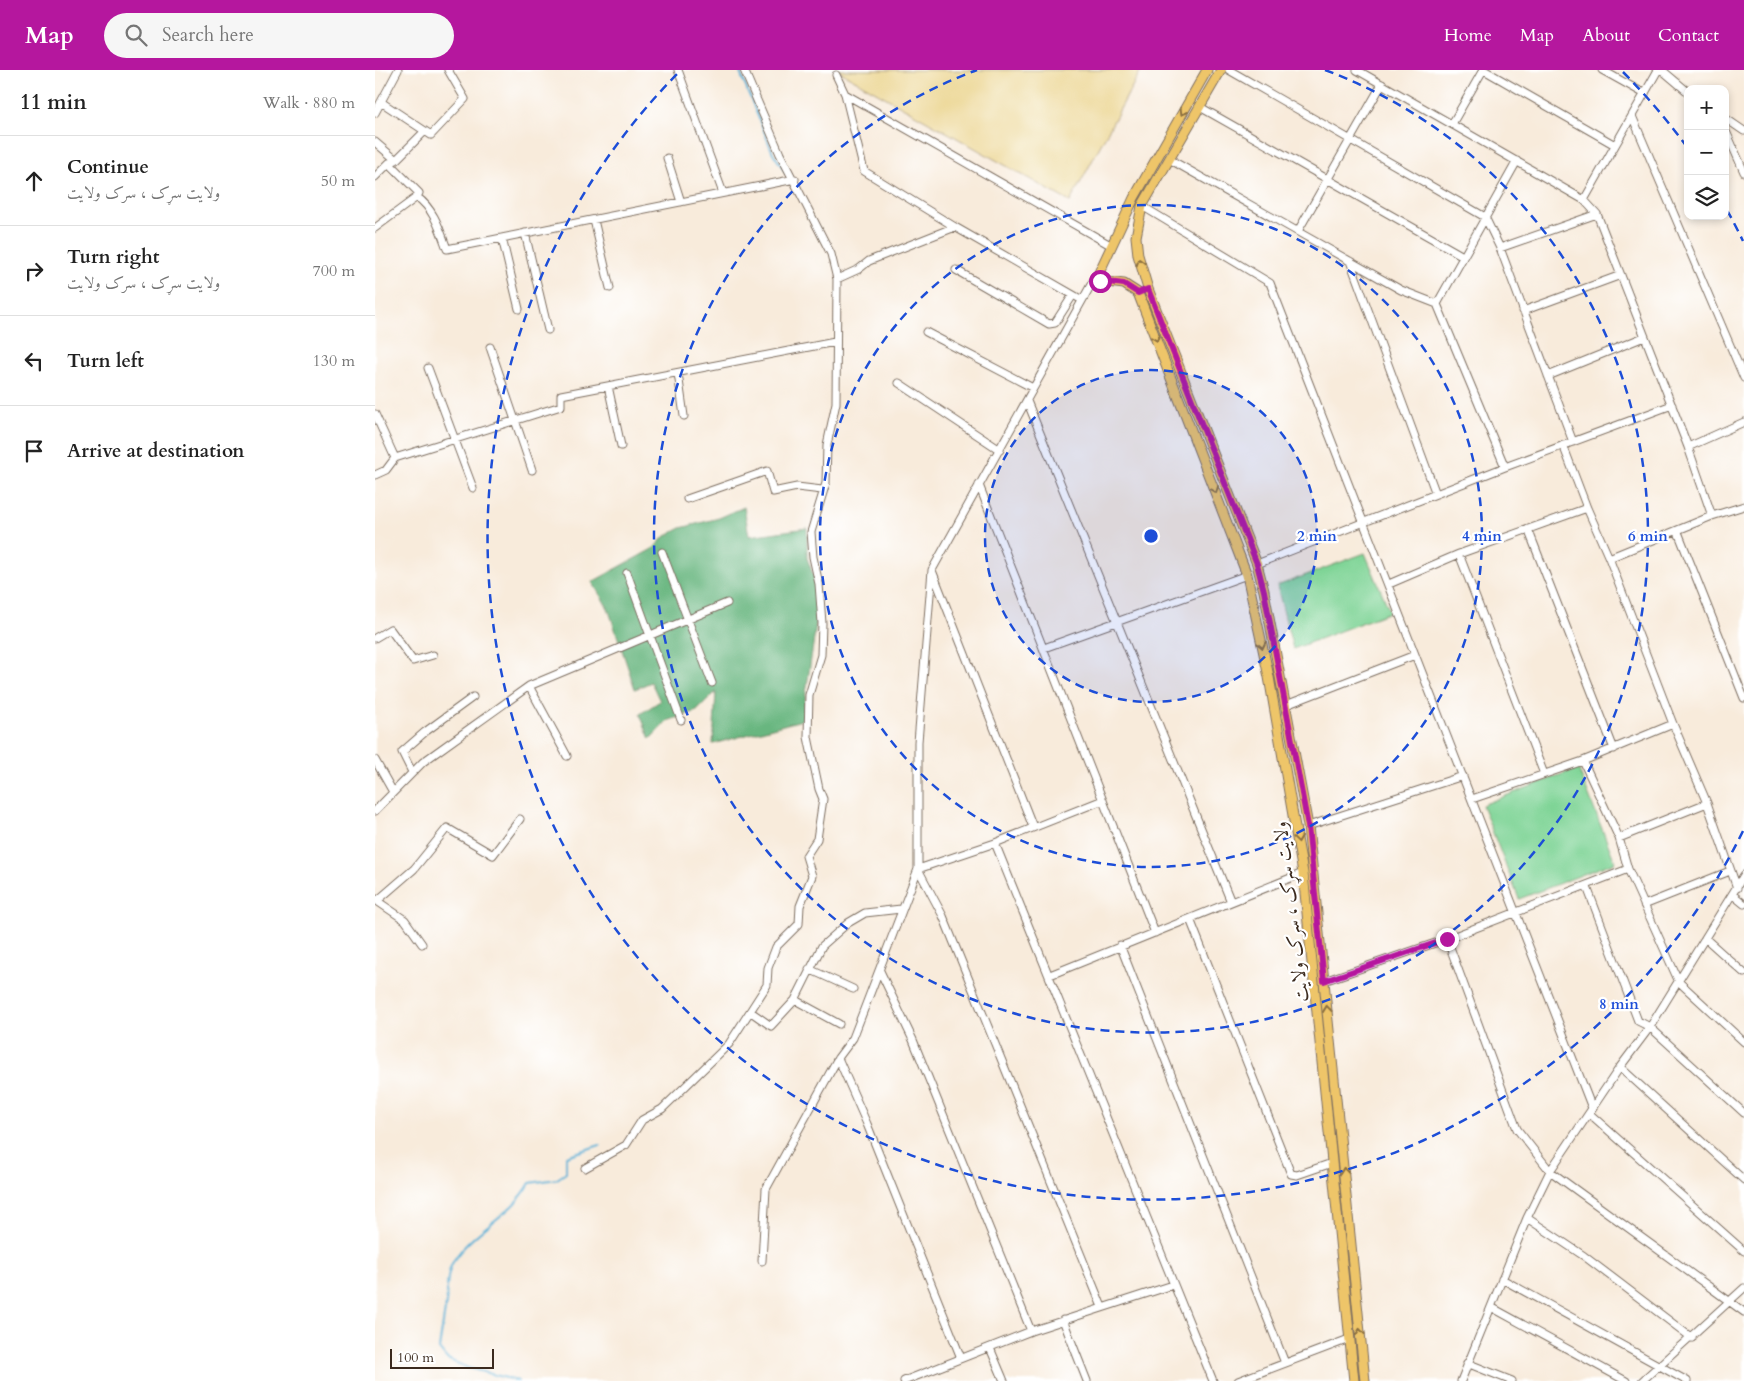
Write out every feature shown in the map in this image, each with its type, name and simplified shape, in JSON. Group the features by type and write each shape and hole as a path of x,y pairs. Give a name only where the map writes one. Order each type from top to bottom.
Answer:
{"main road":[{"path":"1148,289 1138,293 1124,284 1100,281 1097,274 1134,198 1207,70"},
{"name":"ولایت سړک ، سرک ولایت","path":"1221,70 1143,206 1136,237 1138,256 1148,289 1257,564 1286,705 1308,826 1365,1381"},
{"name":"ولایت سړک ، سرک ولایت","path":"1138,293 1247,575 1269,677 1303,873 1354,1381"}],"street":[{"path":"375,113 397,70"},
{"path":"381,102 431,135 465,99 448,70"},
{"path":"678,70 723,193"},
{"path":"585,1168 626,1145 642,1120 661,1109 729,1044 742,1022 751,1012 767,985 768,968 776,947 799,924 800,906 812,876 806,856 817,839 820,826 823,799 819,789 808,737 809,695 821,655 822,624 819,584 813,557 811,532 820,504 822,490 826,483 827,445 836,403 837,279 831,254 795,179 780,154 744,70"},
{"path":"1229,70 1485,216 1500,248 1573,442"},
{"path":"1357,70 1584,200 1597,214 1689,447 1713,516"},
{"path":"1452,124 1484,70 1615,145"},
{"path":"1602,70 1645,94"},
{"path":"1584,200 1658,70"},
{"path":"1662,70 1684,89"},
{"path":"836,75 845,94 864,171 955,227 1082,300"},
{"path":"1298,231 1382,84"},
{"path":"845,94 1112,246"},
{"path":"1200,107 1463,256"},
{"path":"1632,116 1744,378"},
{"path":"1729,121 1744,131"},
{"path":"1725,130 1744,172"},
{"path":"375,177 425,131"},
{"path":"375,142 419,192 417,197 375,228"},
{"path":"667,158 681,202"},
{"path":"1169,159 1401,290 1437,304 1505,467"},
{"path":"1437,304 1517,161"},
{"path":"417,197 423,202 437,222 447,249 795,179"},
{"path":"1143,206 1270,283 1389,584 1591,1111 1744,1251"},
{"path":"1500,248 1597,214"},
{"path":"594,220 610,288"},
{"path":"837,279 859,269 869,261 955,227"},
{"path":"525,233 548,330"},
{"path":"502,238 519,309"},
{"path":"1350,261 1436,494"},
{"path":"956,270 1049,324 1055,323 1073,295"},
{"path":"762,1261 766,1189 838,1058 853,1038 918,869 918,742 932,570 1097,274"},
{"path":"1523,311 1621,275"},
{"path":"926,332 1033,388"},
{"path":"1548,376 1644,337"},
{"path":"375,475 386,470 395,458 561,406 561,395 835,342"},
{"path":"490,347 532,470"},
{"path":"428,368 473,488"},
{"path":"677,373 684,416"},
{"path":"899,383 1000,450"},
{"path":"608,386 621,446"},
{"path":"1027,400 1231,902"},
{"path":"1257,564 1364,521 1672,405"},
{"path":"375,414 395,458"},
{"path":"1689,447 1744,422"},
{"path":"1563,445 1673,724 1707,803 1735,891 1744,904"},
{"path":"687,498 767,471 773,492 797,487 822,490"},
{"path":"979,485 1155,933"},
{"path":"1609,558 1678,532 1713,516 1744,506"},
{"path":"1389,584 1459,554 1587,508"},
{"path":"1527,529 1614,749"},
{"path":"1678,532 1744,698"},
{"path":"662,552 712,683"},
{"path":"1459,554 1544,774"},
{"path":"932,570 1033,827"},
{"path":"627,573 681,720"},
{"path":"1044,648 1247,575"},
{"path":"375,811 411,772 529,686 727,603"},
{"path":"375,638 389,629 413,661 433,655"},
{"path":"1286,705 1415,655"},
{"path":"529,686 567,756"},
{"path":"411,772 401,752 473,697"},
{"path":"1472,799 1583,761 1673,724"},
{"path":"375,760 393,792"},
{"path":"1583,761 1619,838 1628,869 1679,982 1744,1042"},
{"path":"1308,826 1463,776"},
{"path":"918,869 995,843 1103,800"},
{"path":"1619,838 1707,803"},
{"path":"422,944 405,920 376,900 414,869 447,828 493,856 520,819"},
{"path":"995,843 1050,974 1213,1381"},
{"path":"918,869 943,916 1102,1307"},
{"path":"1324,981 1515,914 1587,887 1628,869"},
{"path":"1644,905 1730,871"},
{"path":"1050,974 1303,873"},
{"path":"1461,1381 1527,1218 1550,1171 1620,1067 1650,1027 1744,875"},
{"path":"1587,887 1638,1021 1650,1027 1744,1113"},
{"path":"751,1012 771,1026 795,1000 822,946 849,923 865,913 901,910"},
{"path":"1190,919 1291,1174 1297,1175 1331,1163"},
{"path":"1705,938 1744,973"},
{"path":"1447,939 1517,1129 1550,1171 1744,1312"},
{"path":"1120,945 1285,1363"},
{"path":"809,969 827,980 853,989"},
{"path":"880,971 913,1040 1031,1331"},
{"path":"795,1000 839,1024"},
{"path":"838,1058 867,1124 961,1358"},
{"path":"1620,1067 1744,1180"},
{"path":"1527,1218 1585,1256 1692,1338"},
{"path":"1502,1279 1687,1381"},
{"path":"904,1381 1031,1331 1173,1285"},
{"path":"1643,1381 1692,1338 1744,1288"},
{"path":"1491,1307 1626,1381"},
{"path":"1063,1320 1087,1381"},
{"path":"1238,1381 1349,1339"},
{"path":"991,1348 1004,1381"},
{"path":"1467,1363 1512,1381"}],"green space":[{"path":"744,507 749,536 807,528 807,558 817,585 818,611 802,720 713,744 716,692 697,711 667,721 650,739 640,714 660,701 651,682 635,689 608,608 592,582 654,548 664,537 681,528 719,518"},
{"path":"1365,553 1390,612 1293,649 1277,586"},
{"path":"1578,768 1615,862 1519,899 1482,805"}],"sand":[{"path":"837,70 1141,70 1070,202"}],"waterway":[{"path":"739,70 773,153 786,173"},
{"path":"518,1381 468,1368 447,1359 439,1349 451,1265 467,1244 515,1203 530,1183 557,1179 566,1173 566,1156 600,1145"}],"route":[{"path":"1100,281 1124,284 1138,293 1148,289 1257,564 1281,678 1308,826 1324,981 1447,939"}]}
